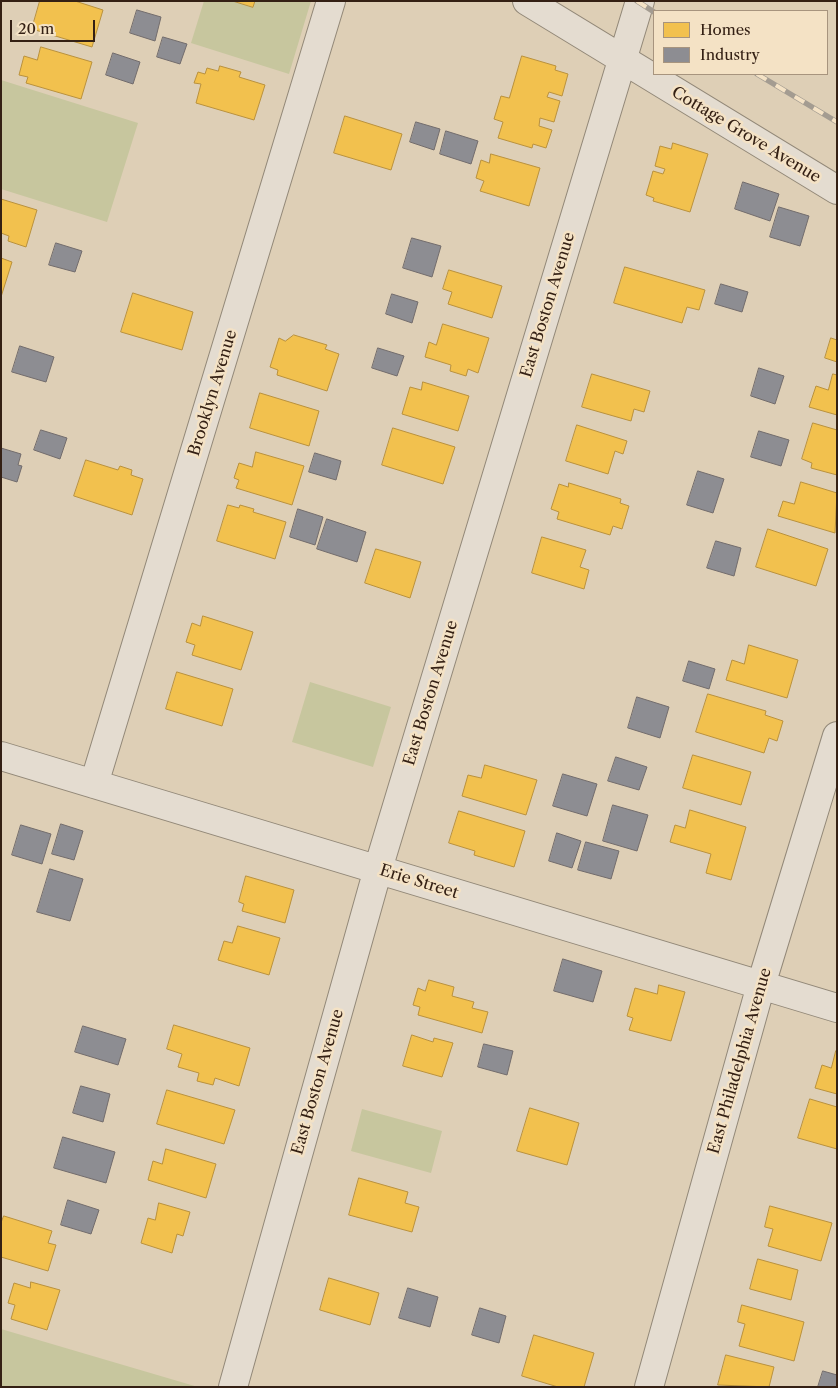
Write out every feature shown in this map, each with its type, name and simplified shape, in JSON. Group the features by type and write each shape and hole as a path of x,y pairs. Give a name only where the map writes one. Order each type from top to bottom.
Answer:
{"street":[{"name":"Brooklyn Avenue","path":"94,784 331,1"},
{"name":"Cottage Grove Avenue","path":"527,1 837,190"},
{"name":"East Boston Avenue","path":"233,1387 378,870 640,1"},
{"name":"East Philadelphia Avenue","path":"649,1387 761,985 837,736"},
{"name":"Erie Street","path":"1,756 837,1008"}],"green space":[{"path":"204,1 233,1 253,7 255,1 311,1 289,74 191,43"},
{"path":"1,80 138,123 107,222 1,189"},
{"path":"310,682 391,707 373,767 292,742"},
{"path":"362,1109 442,1131 431,1173 351,1151"},
{"path":"1,1329 198,1387 1,1387"}],"building: Homes":[{"path":"40,1 75,1 103,10 92,47 32,29"},
{"path":"233,1 255,1 253,7"},
{"path":"41,47 92,62 81,99 26,83 28,77 19,75 24,56 37,60"},
{"path":"522,56 556,66 555,70 568,74 562,96 549,92 547,97 560,101 554,122 540,118 539,126 552,130 546,148 533,144 532,148 498,138 503,122 494,119 501,96 509,98"},
{"path":"220,66 241,72 239,77 265,85 254,120 196,103 201,84 194,83 198,72 205,74 207,68 218,71"},
{"path":"345,116 402,134 391,170 334,153"},
{"path":"673,143 708,154 690,212 653,201 654,198 646,195 653,171 663,174 665,169 655,166 660,146 671,149"},
{"path":"491,154 540,168 529,206 480,191 484,181 476,178 481,160 489,163"},
{"path":"1,199 37,210 26,247 8,241 9,236 1,233"},
{"path":"1,258 12,262 1,297"},
{"path":"625,267 705,290 699,310 687,307 682,323 614,303"},
{"path":"449,270 502,286 492,318 448,304 452,292 443,289"},
{"path":"133,293 193,312 182,350 121,332"},
{"path":"443,324 489,338 478,373 468,369 466,376 450,371 451,365 425,357 429,342 436,345"},
{"path":"294,335 327,345 325,349 339,354 327,391 277,375 278,370 270,367 279,338 285,341"},
{"path":"831,338 837,340 837,362 825,358"},
{"path":"592,374 650,391 644,412 634,409 631,421 582,407"},
{"path":"833,374 837,375 837,415 809,407 816,386 828,390"},
{"path":"423,382 469,396 458,431 402,414 410,387 421,390"},
{"path":"260,393 319,411 309,446 250,428"},
{"path":"813,423 837,430 837,475 811,468 812,463 802,459"},
{"path":"577,425 627,441 623,454 615,451 608,474 566,461"},
{"path":"393,428 455,447 443,484 382,465"},
{"path":"256,452 304,466 292,505 236,488 239,480 234,478 239,463 252,467"},
{"path":"86,460 118,470 120,466 132,470 131,475 143,479 132,515 74,496"},
{"path":"801,482 837,493 835,533 778,516 783,501 794,504"},
{"path":"569,483 621,499 620,503 629,506 622,529 613,526 610,535 557,519 559,512 551,509 559,484 568,487"},
{"path":"228,505 239,508 240,505 254,509 253,512 286,522 275,559 217,541"},
{"path":"768,529 828,549 816,586 756,567"},
{"path":"542,537 586,550 580,567 589,570 584,589 532,573"},
{"path":"376,549 421,562 410,598 365,583"},
{"path":"203,616 253,632 241,670 192,655 195,645 186,642 192,623 200,626"},
{"path":"749,645 798,660 787,698 726,680 732,660 744,664"},
{"path":"177,672 233,689 222,726 166,709"},
{"path":"708,694 766,711 765,715 783,721 777,741 769,738 764,753 696,732"},
{"path":"693,755 751,772 741,805 683,788"},
{"path":"485,765 537,780 526,815 462,796 468,775 481,778"},
{"path":"690,810 746,827 731,880 706,873 711,854 670,842 675,825 685,828"},
{"path":"459,811 525,831 514,867 474,855 475,851 449,843"},
{"path":"246,876 294,890 285,923 242,911 244,904 239,902"},
{"path":"238,926 280,938 269,975 218,960 224,941 232,943"},
{"path":"429,980 454,987 452,996 474,1002 472,1008 488,1012 482,1033 418,1015 420,1007 413,1005 418,988 425,991"},
{"path":"659,985 685,992 671,1041 629,1030 633,1018 627,1016 635,988 657,994"},
{"path":"174,1025 250,1048 239,1086 215,1078 213,1085 197,1081 199,1073 178,1067 182,1054 167,1049"},
{"path":"412,1035 433,1042 434,1038 453,1043 442,1077 403,1066"},
{"path":"836,1051 837,1094 815,1088 822,1065 831,1068"},
{"path":"167,1090 235,1110 224,1144 157,1124"},
{"path":"810,1099 837,1107 837,1149 798,1138"},
{"path":"530,1108 579,1123 567,1165 517,1151"},
{"path":"166,1149 216,1164 206,1198 148,1180 153,1161 162,1164"},
{"path":"359,1178 408,1192 405,1203 419,1207 412,1232 349,1215"},
{"path":"159,1203 190,1212 183,1236 177,1234 172,1253 141,1243 148,1218 155,1220"},
{"path":"770,1206 832,1223 821,1261 768,1246 773,1229 765,1227"},
{"path":"4,1216 52,1231 48,1243 56,1245 48,1271 1,1257 1,1223"},
{"path":"758,1259 798,1270 791,1300 750,1289"},
{"path":"329,1278 379,1293 370,1325 320,1310"},
{"path":"31,1282 60,1290 47,1330 11,1319 15,1305 8,1303 14,1283 30,1288"},
{"path":"742,1305 804,1322 794,1361 739,1346 745,1324 738,1322"},
{"path":"534,1335 594,1353 584,1387 558,1387 522,1376"},
{"path":"726,1355 774,1367 769,1387 718,1385"}],"building: Industry":[{"path":"137,10 161,17 155,41 130,33"},
{"path":"163,37 187,44 180,64 157,57"},
{"path":"113,53 140,62 133,84 106,75"},
{"path":"416,122 440,129 434,150 410,142"},
{"path":"446,131 478,141 471,164 440,154"},
{"path":"743,182 779,194 770,221 735,209"},
{"path":"779,207 809,216 800,246 770,237"},
{"path":"412,238 441,246 432,277 403,268"},
{"path":"56,243 82,251 75,272 49,265"},
{"path":"721,284 748,292 742,312 715,304"},
{"path":"392,294 418,302 412,323 386,314"},
{"path":"20,346 54,357 46,382 12,372"},
{"path":"378,348 404,356 397,376 372,368"},
{"path":"759,368 784,376 775,404 751,396"},
{"path":"41,430 67,438 60,459 34,450"},
{"path":"759,431 789,440 781,466 751,457"},
{"path":"1,448 21,454 18,465 22,466 17,482 1,477"},
{"path":"315,453 341,461 336,480 309,472"},
{"path":"698,471 724,479 713,513 687,505"},
{"path":"298,509 323,517 315,545 290,537"},
{"path":"327,519 366,532 357,562 317,549"},
{"path":"716,541 741,548 734,576 707,568"},
{"path":"689,661 715,669 709,689 683,681"},
{"path":"637,697 669,707 660,738 628,728"},
{"path":"616,757 647,767 639,790 608,781"},
{"path":"563,774 597,784 587,816 553,806"},
{"path":"613,805 648,815 637,851 603,841"},
{"path":"61,824 83,831 74,860 52,854"},
{"path":"21,825 51,834 42,864 12,855"},
{"path":"557,833 581,841 572,868 549,861"},
{"path":"586,842 619,851 611,879 578,870"},
{"path":"50,869 83,879 70,921 37,912"},
{"path":"563,959 602,971 593,1002 554,991"},
{"path":"83,1026 126,1039 118,1065 75,1052"},
{"path":"484,1044 513,1051 507,1075 478,1067"},
{"path":"81,1086 110,1094 103,1122 73,1113"},
{"path":"63,1137 115,1152 106,1183 54,1168"},
{"path":"68,1200 99,1210 91,1234 61,1225"},
{"path":"408,1288 438,1297 430,1327 399,1318"},
{"path":"480,1308 506,1316 499,1343 472,1335"},
{"path":"823,1371 837,1375 837,1387 818,1387"}],"railway":[{"path":"637,1 653,11"},
{"path":"759,75 837,122"}]}
